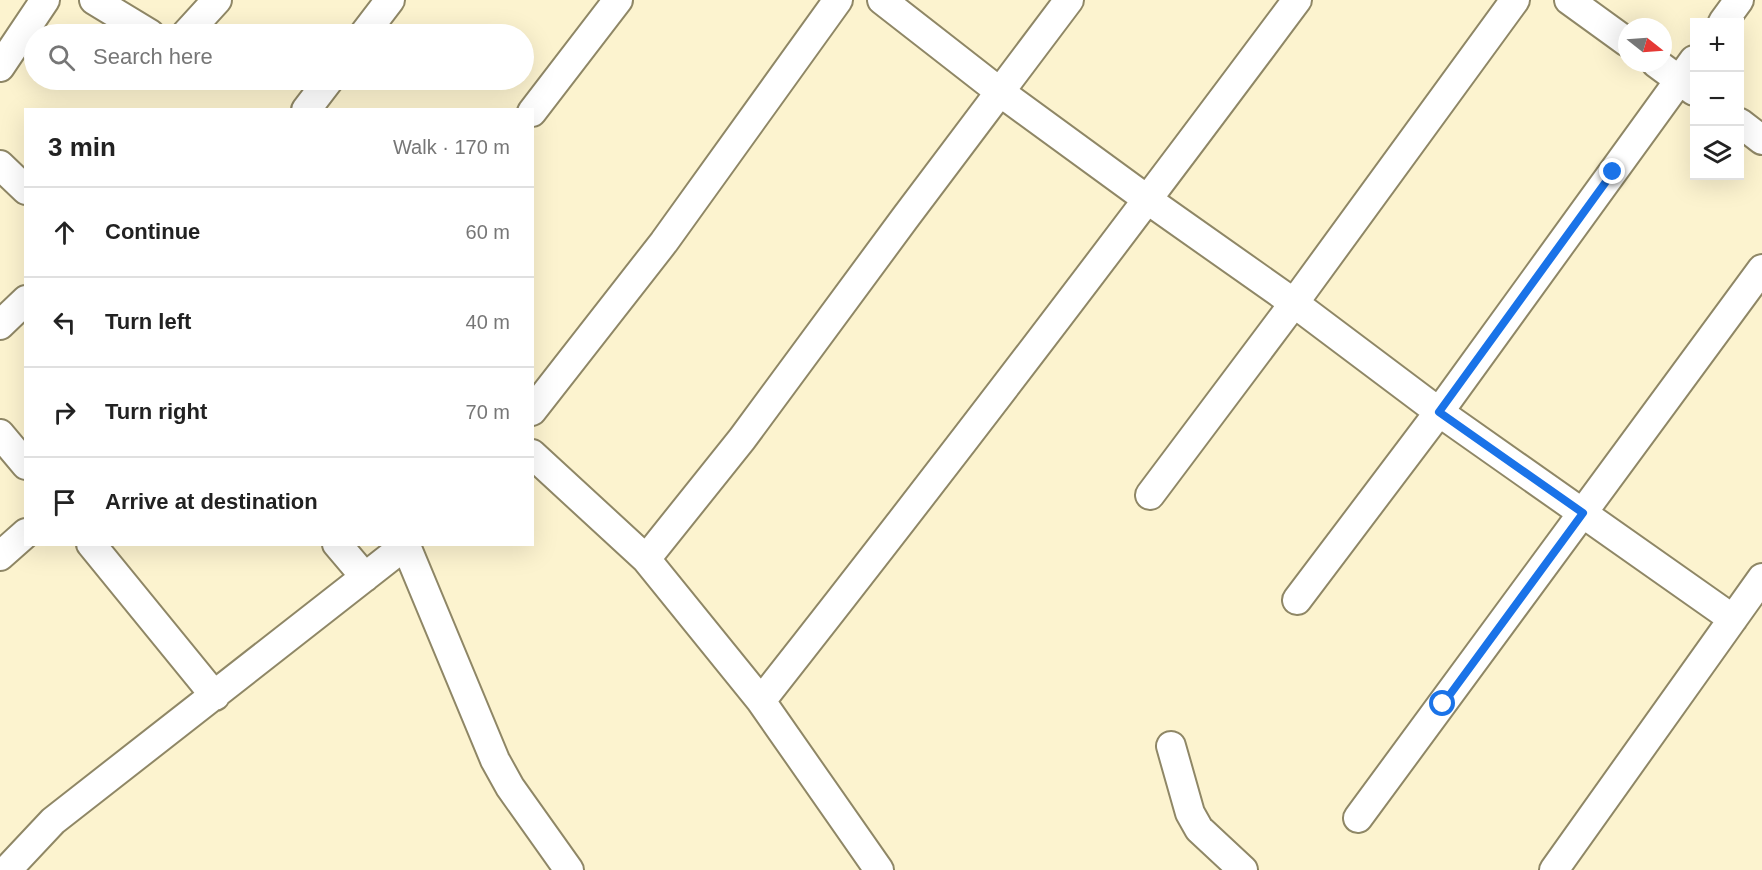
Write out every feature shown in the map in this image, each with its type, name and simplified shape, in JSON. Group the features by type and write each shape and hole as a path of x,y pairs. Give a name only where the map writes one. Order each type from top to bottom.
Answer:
{"street":[{"path":"29,24 45,0"},
{"path":"94,0 134,24"},
{"path":"195,24 217,0"},
{"path":"372,24 390,0"},
{"path":"534,109 618,0"},
{"path":"534,408 664,242 838,0"},
{"path":"882,0 1000,92 1294,303 1439,412 1733,619"},
{"path":"646,559 742,439 1070,0"},
{"path":"761,701 913,508 1298,0"},
{"path":"1150,495 1294,303 1515,0"},
{"path":"1569,0 1618,35"},
{"path":"1726,18 1740,0"},
{"path":"0,67 24,31"},
{"path":"1297,600 1690,77 1672,70"},
{"path":"308,108 321,90"},
{"path":"1744,126 1762,140"},
{"path":"0,165 24,188"},
{"path":"1359,818 1762,269"},
{"path":"0,325 24,302"},
{"path":"0,434 24,463"},
{"path":"534,456 646,559 761,701 879,870"},
{"path":"0,556 24,534"},
{"path":"93,546 215,696"},
{"path":"339,546 365,577"},
{"path":"8,870 53,821 405,546"},
{"path":"406,546 495,760 510,787 569,870"},
{"path":"1554,870 1762,578"},
{"path":"1171,746 1190,813 1199,829 1243,870"}],"route":[{"path":"1443,704 1583,513 1439,412 1613,172"}]}
